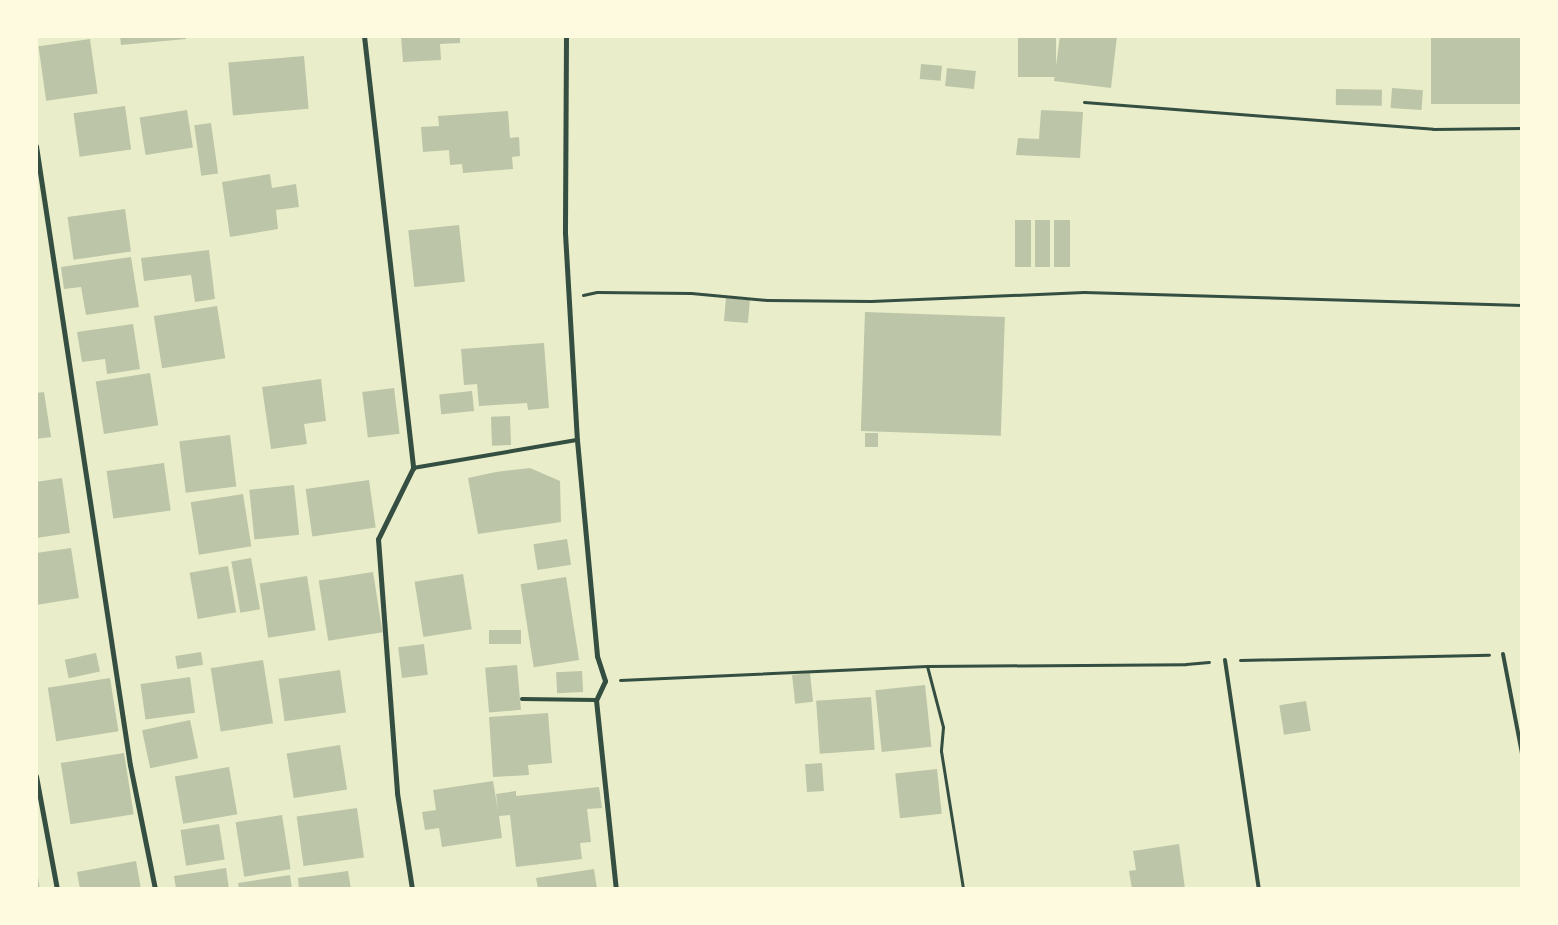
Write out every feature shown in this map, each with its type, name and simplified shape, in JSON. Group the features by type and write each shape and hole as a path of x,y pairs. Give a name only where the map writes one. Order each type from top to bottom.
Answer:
{"street":[{"path":"364,36 413,468 378,539 397,793 412,889"},
{"path":"566,36 565,233 577,440 596,656 605,681 596,700 616,889"},
{"path":"36,146 130,765 155,889"},
{"path":"36,776 57,889"}],"lane":[{"path":"413,468 577,440"},
{"path":"1503,654 1522,754"},
{"path":"1224,660 1259,889"},
{"path":"522,699 596,700"}],"path":[{"path":"1084,102 1433,129 1522,128"},
{"path":"569,298 597,292 691,292 767,300 871,301 1084,292 1522,305"},
{"path":"605,681 927,666 1186,664 1224,660 1503,654"},
{"path":"927,666 943,727 942,759 962,889"}],"building":[{"path":"120,36 186,36 186,39 121,45"},
{"path":"401,36 460,36 460,43 440,44 441,60 403,62"},
{"path":"1018,36 1056,36 1056,77 1018,77"},
{"path":"1060,36 1117,36 1111,88 1054,81"},
{"path":"1431,36 1522,36 1522,104 1431,104"},
{"path":"90,39 98,93 46,101 39,46"},
{"path":"304,56 309,109 233,115 228,63"},
{"path":"921,64 942,66 941,81 920,79"},
{"path":"947,68 976,71 974,89 945,86"},
{"path":"1392,88 1423,90 1422,110 1391,108"},
{"path":"1336,89 1382,90 1382,106 1336,105"},
{"path":"125,106 131,150 80,157 74,113"},
{"path":"187,110 193,148 146,155 140,118"},
{"path":"1041,110 1083,112 1080,158 1016,155 1018,138 1039,139"},
{"path":"508,111 510,138 519,137 520,156 512,157 513,169 463,173 462,164 450,165 449,150 423,152 421,127 439,126 438,116"},
{"path":"211,123 218,174 201,176 194,125"},
{"path":"270,174 272,188 296,184 299,207 276,210 278,229 230,237 222,182"},
{"path":"125,209 131,252 74,260 68,217"},
{"path":"1015,220 1031,220 1031,267 1015,267"},
{"path":"1035,220 1050,220 1050,267 1035,267"},
{"path":"1054,220 1070,220 1070,267 1054,267"},
{"path":"459,225 465,282 414,287 408,230"},
{"path":"209,250 215,299 195,302 191,275 144,281 141,258"},
{"path":"131,257 139,307 86,315 81,287 64,289 61,267"},
{"path":"726,298 750,300 748,323 724,321"},
{"path":"217,306 225,358 162,368 154,316"},
{"path":"865,312 1005,317 1001,436 861,431"},
{"path":"133,324 140,369 107,374 105,359 82,362 77,332"},
{"path":"544,343 549,408 528,410 527,403 479,406 477,384 464,385 461,349"},
{"path":"150,373 158,425 104,434 96,382"},
{"path":"321,379 326,421 304,424 307,444 271,449 262,387"},
{"path":"394,388 400,434 368,438 362,392"},
{"path":"472,391 474,411 441,414 439,394"},
{"path":"44,392 51,437 36,439 36,393"},
{"path":"510,416 511,445 492,446 491,417"},
{"path":"865,433 878,433 878,447 865,447"},
{"path":"230,435 236,487 186,493 179,441"},
{"path":"164,463 171,511 113,519 107,471"},
{"path":"530,468 560,481 561,522 478,534 468,478"},
{"path":"62,478 70,533 36,538 36,482"},
{"path":"369,480 376,528 312,536 306,489"},
{"path":"294,485 299,535 254,539 249,490"},
{"path":"243,494 251,546 199,555 191,502"},
{"path":"567,539 571,565 537,570 533,544"},
{"path":"71,548 79,598 36,605 36,553"},
{"path":"251,558 260,609 240,613 231,561"},
{"path":"228,566 236,612 198,619 190,573"},
{"path":"373,572 383,632 328,641 319,581"},
{"path":"463,574 472,629 423,637 415,582"},
{"path":"307,576 316,630 268,638 260,584"},
{"path":"566,577 579,660 534,667 521,584"},
{"path":"489,630 521,630 521,644 489,644"},
{"path":"424,644 428,675 402,678 398,647"},
{"path":"201,652 203,665 177,669 175,656"},
{"path":"96,653 100,672 69,678 65,660"},
{"path":"263,660 273,723 221,732 211,668"},
{"path":"517,665 521,710 489,713 485,668"},
{"path":"340,670 346,713 285,721 279,679"},
{"path":"582,671 583,692 557,693 556,672"},
{"path":"810,673 813,702 795,704 792,675"},
{"path":"190,677 195,713 145,720 140,684"},
{"path":"110,678 118,731 56,741 48,688"},
{"path":"925,685 931,747 882,752 875,690"},
{"path":"871,697 875,750 820,754 816,701"},
{"path":"1306,701 1311,731 1284,735 1279,705"},
{"path":"548,713 552,763 528,765 529,775 493,777 489,717"},
{"path":"190,720 198,758 150,768 142,730"},
{"path":"340,745 347,789 294,798 287,753"},
{"path":"124,753 134,814 70,824 61,763"},
{"path":"822,763 824,791 807,792 805,764"},
{"path":"229,767 237,814 183,824 175,777"},
{"path":"937,769 942,814 900,818 895,773"},
{"path":"493,781 498,811 496,794 516,791 516,796 599,787 602,808 587,809 591,842 580,843 582,859 516,867 510,815 499,816 502,838 442,847 439,828 425,830 422,812 436,810 433,790"},
{"path":"357,808 364,858 304,866 297,816"},
{"path":"282,815 291,869 244,877 236,822"},
{"path":"219,824 225,860 186,866 180,830"},
{"path":"1179,844 1185,889 1132,889 1129,871 1136,870 1133,851"},
{"path":"136,861 141,889 80,889 77,872"},
{"path":"226,868 229,889 176,889 174,876"},
{"path":"594,869 597,889 538,889 536,878"},
{"path":"348,871 351,889 299,889 298,878"},
{"path":"37,872 40,889 36,889"},
{"path":"290,875 292,889 239,889 238,883"}]}
